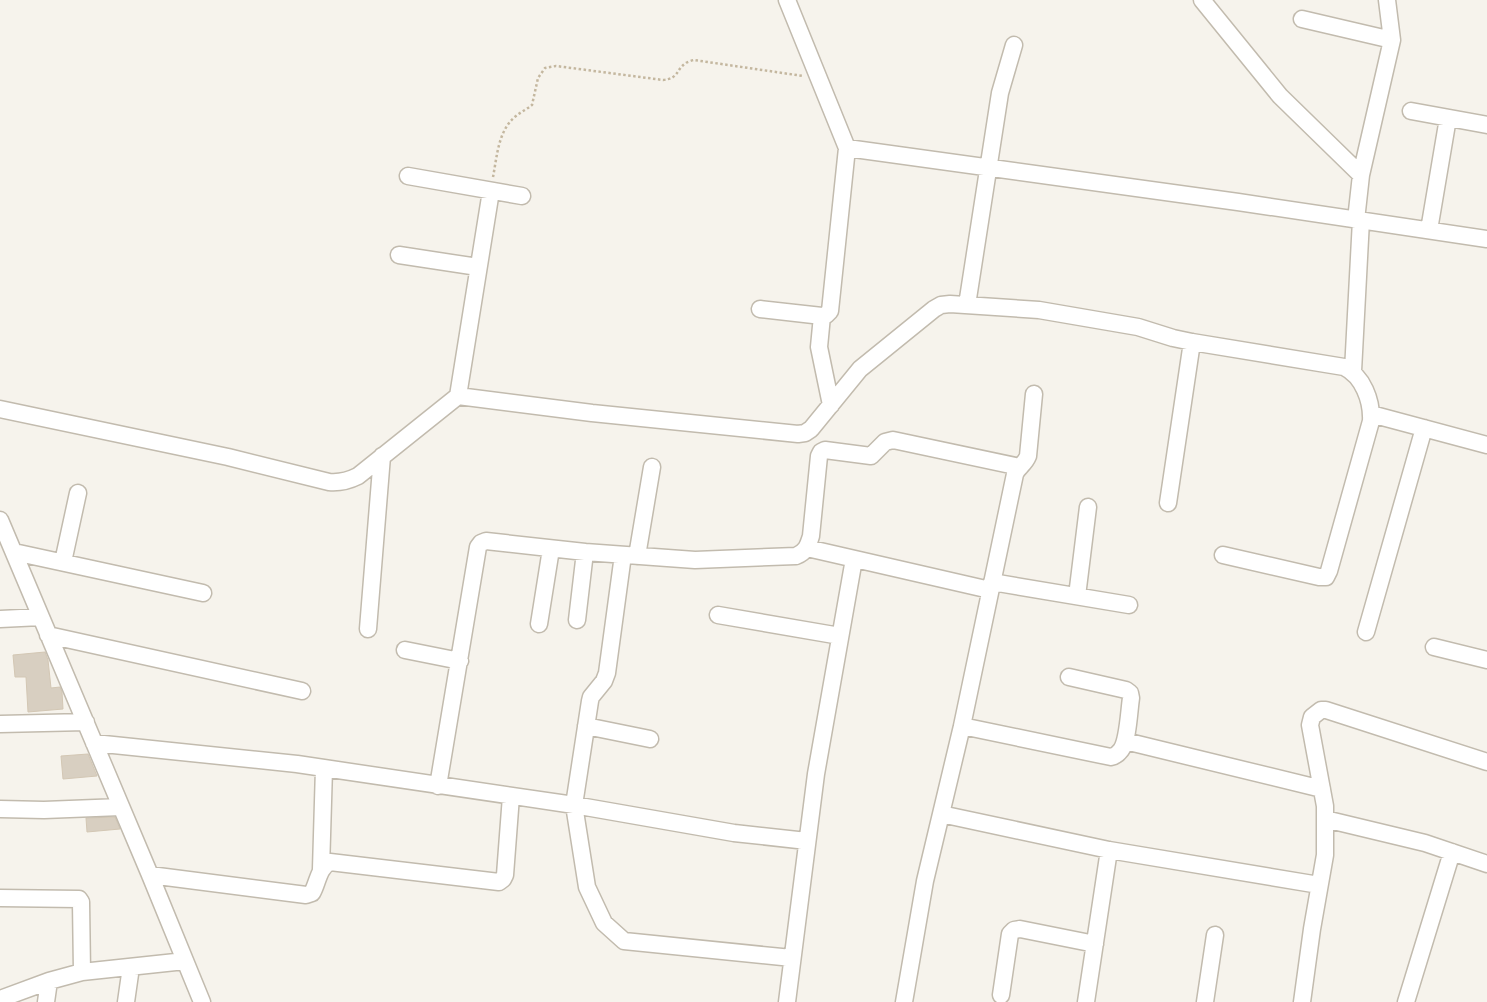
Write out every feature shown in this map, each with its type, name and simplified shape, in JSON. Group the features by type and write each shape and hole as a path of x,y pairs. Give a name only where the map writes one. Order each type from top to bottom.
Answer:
{"street":[{"path":"760,309 822,316 830,311 846,148 787,0"},
{"path":"1202,0 1280,96 1360,174"},
{"path":"1353,371 1360,174 1392,40 1387,0"},
{"path":"1302,19 1392,40"},
{"path":"967,305 1000,93 1014,45"},
{"path":"1411,111 1487,125"},
{"path":"1429,230 1448,118"},
{"path":"846,148 1228,200 1487,239"},
{"path":"408,176 522,196"},
{"path":"0,409 228,458 329,482 340,483 350,480 358,476 458,396 491,191"},
{"path":"399,255 478,267"},
{"path":"458,396 592,413 798,434 808,431 860,369 941,305 1039,310 1138,327 1192,342 1344,367 1353,371 1363,385 1369,400 1371,422 1335,553 1326,577 1319,578 1223,555"},
{"path":"822,316 819,347 831,405"},
{"path":"1168,502 1192,342"},
{"path":"904,1002 925,881 962,726 1015,474 1025,463 1028,456 1034,394"},
{"path":"1371,414 1487,445"},
{"path":"1366,632 1424,428"},
{"path":"808,431 821,452"},
{"path":"821,452 825,450 871,456 885,442 893,440 1020,467"},
{"path":"438,786 478,548 482,542 695,560 796,556 807,548 810,536 821,452"},
{"path":"368,630 382,456"},
{"path":"652,467 630,555 608,672 604,681 591,697 586,726 574,805 587,887 604,923 624,941 792,958"},
{"path":"63,562 78,493"},
{"path":"1077,596 1088,507"},
{"path":"0,520 8,550 41,617 202,1002"},
{"path":"807,548 991,586 1077,596 1129,606"},
{"path":"539,624 551,549"},
{"path":"8,550 203,592"},
{"path":"577,620 585,552"},
{"path":"786,1002 816,774 854,559"},
{"path":"718,615 840,636"},
{"path":"0,619 41,617"},
{"path":"48,635 302,691"},
{"path":"1434,647 1487,660"},
{"path":"405,650 460,661"},
{"path":"962,726 1111,757 1116,755 1120,752 1125,741 1131,698 1130,693 1126,690 1069,677"},
{"path":"1302,1002 1325,855 1325,806 1310,725 1312,717 1321,710 1326,710 1487,762"},
{"path":"0,724 86,722"},
{"path":"586,726 650,738"},
{"path":"1125,741 1322,790"},
{"path":"94,743 297,764 574,805 734,833 807,841"},
{"path":"150,875 306,895 312,893 321,869 324,768"},
{"path":"321,869 330,862 338,862 499,882 503,880 505,875 511,796"},
{"path":"0,809 44,810 121,807"},
{"path":"941,814 1109,850 1320,885"},
{"path":"1324,819 1425,842 1487,864"},
{"path":"1086,1002 1109,850"},
{"path":"1406,1002 1452,852"},
{"path":"0,898 79,899 82,972"},
{"path":"1001,995 1010,934 1014,930 1020,928 1095,944"},
{"path":"1205,1002 1215,935"},
{"path":"0,999 49,981 82,972 185,960"},
{"path":"126,1002 131,967"},
{"path":"46,1002 49,981"}],"path":[{"path":"491,191 500,141 514,117 532,105 538,78 545,68 556,66 663,80 676,76 686,63 694,60 818,78"}],"building":[{"path":"45,652 48,660 51,688 60,687 63,709 28,712 26,677 15,677 13,655"},
{"path":"88,754 97,776 63,779 61,756"},
{"path":"115,817 120,829 87,832 86,818"}]}
